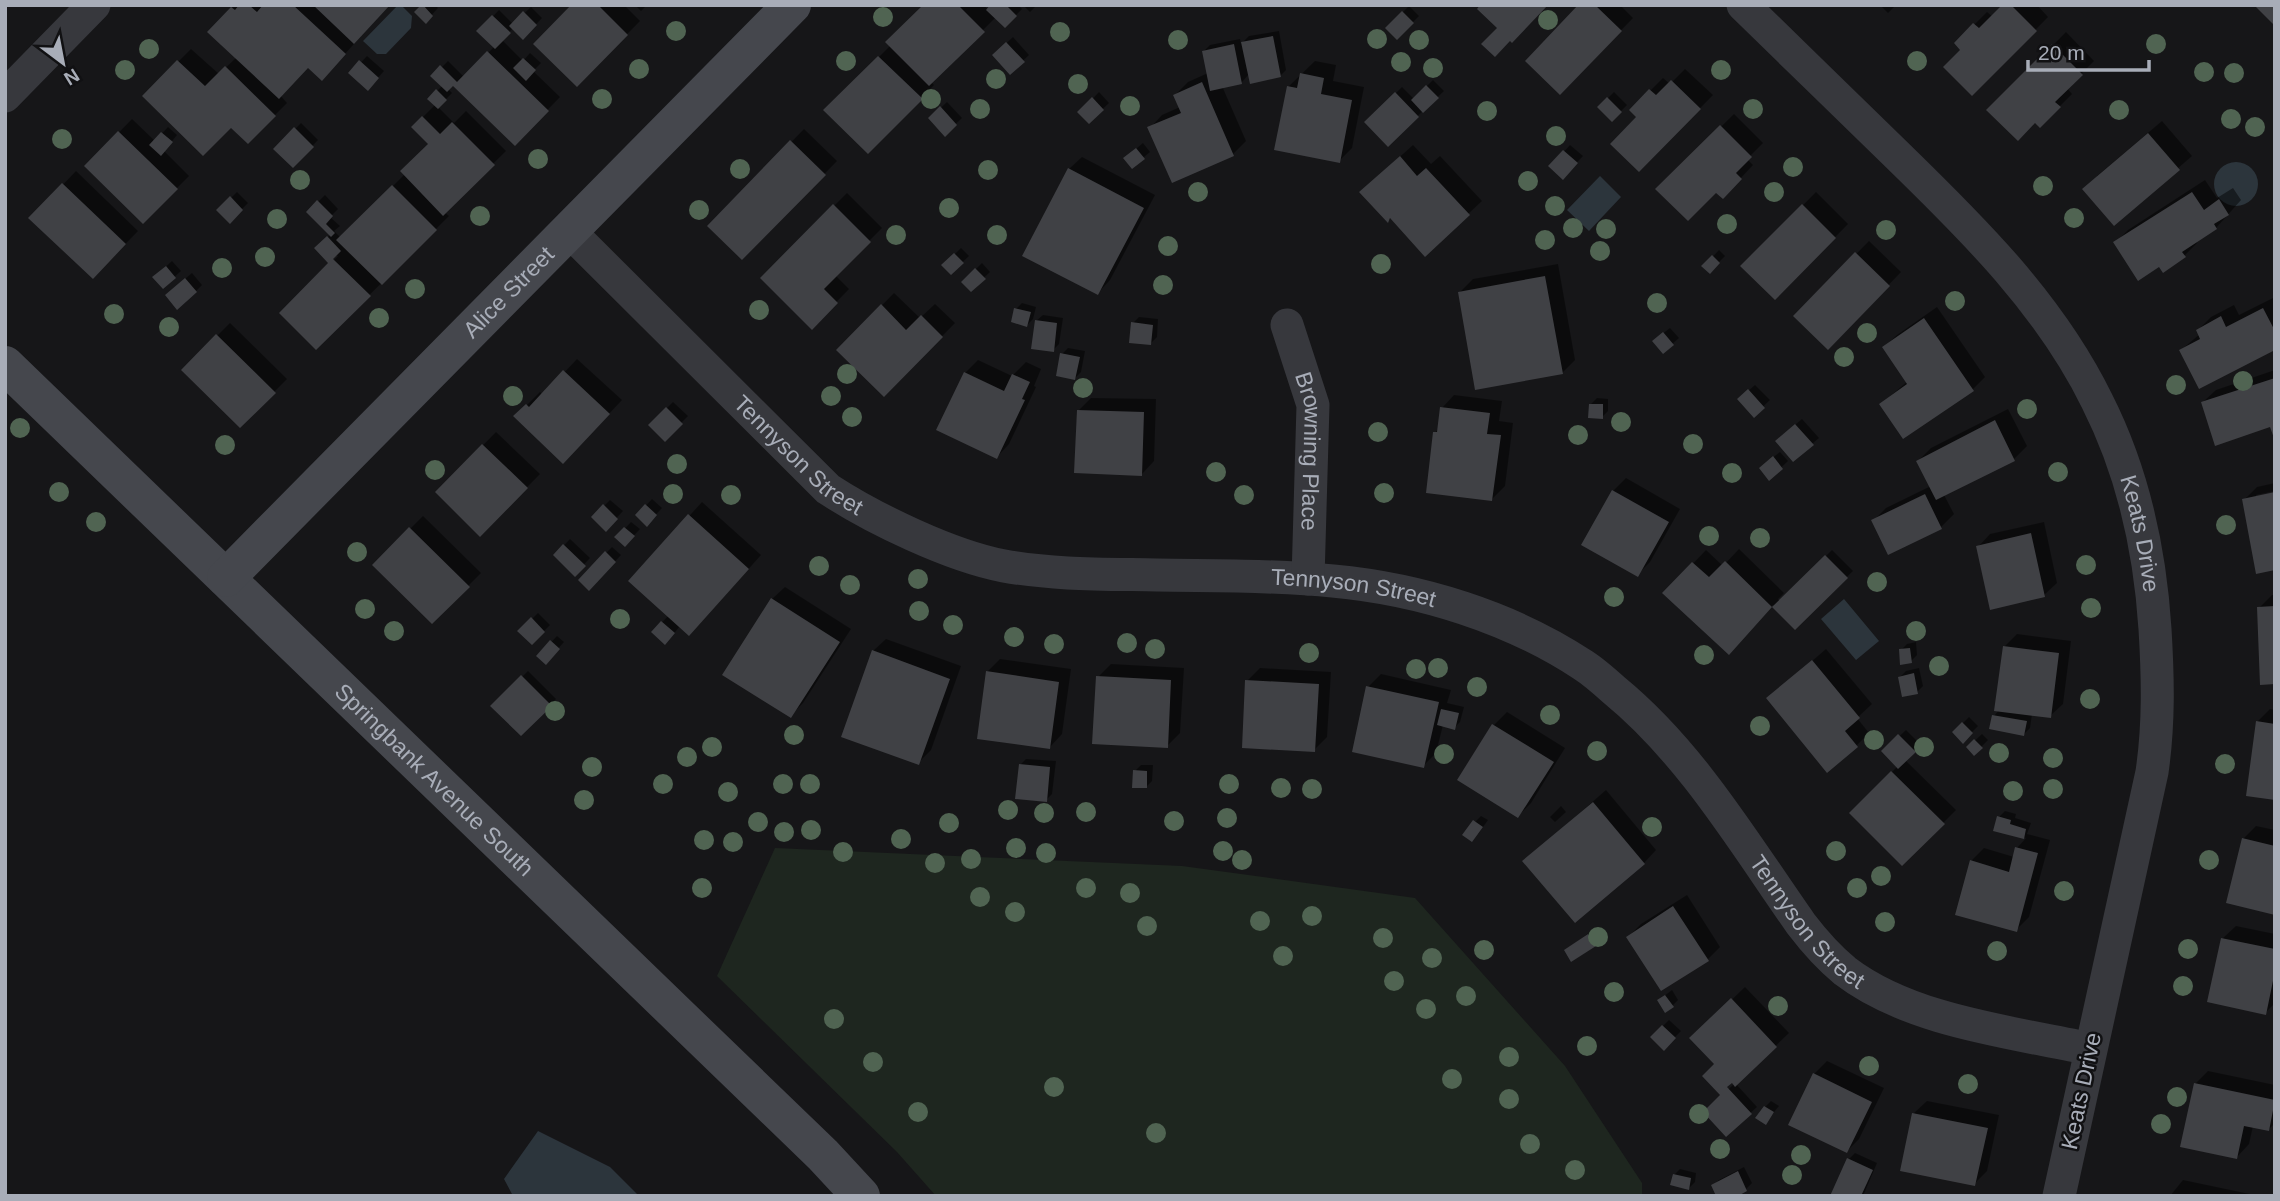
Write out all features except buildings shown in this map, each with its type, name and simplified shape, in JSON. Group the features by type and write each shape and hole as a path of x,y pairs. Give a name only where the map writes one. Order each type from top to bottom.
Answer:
{"main road":[{"name":"Alice Street","path":"226,578 792,5"},
{"name":"Springbank Avenue South","path":"5,365 862,1196"}],"street":[{"path":"5,96 94,5"},
{"name":"Keats Drive","path":"1743,5 1970,227 2035,302 2085,377 2112,433 2142,526 2152,587 2159,704 2157,739 2059,1196"},
{"name":"Tennyson Street","path":"570,232 828,489 848,502 944,547 1000,565 1054,573 1308,579 1385,589 1473,611 1528,633 1584,665 1636,707 1664,736 1801,924 1820,948 1846,971 1880,992 1928,1012 2090,1049"},
{"name":"Browning Place","path":"1287,324 1313,405 1308,579"}],"shaded area":[{"path":"398,5 412,16 411,28 386,54 377,54 363,41"},
{"path":"2236,162 2245,163 2252,168 2257,175 2257,193 2252,200 2245,205 2236,206 2227,205 2220,200 2215,193 2214,184 2215,175 2220,168 2227,163"},
{"path":"1600,176 1621,197 1589,231 1567,210"},
{"path":"1844,599 1879,641 1856,660 1821,619"},
{"path":"775,848 1182,866 1415,898 1565,1066 1642,1183 1642,1196 936,1196 897,1152 717,976"},
{"path":"538,1131 610,1167 639,1196 513,1196 504,1179"}]}
